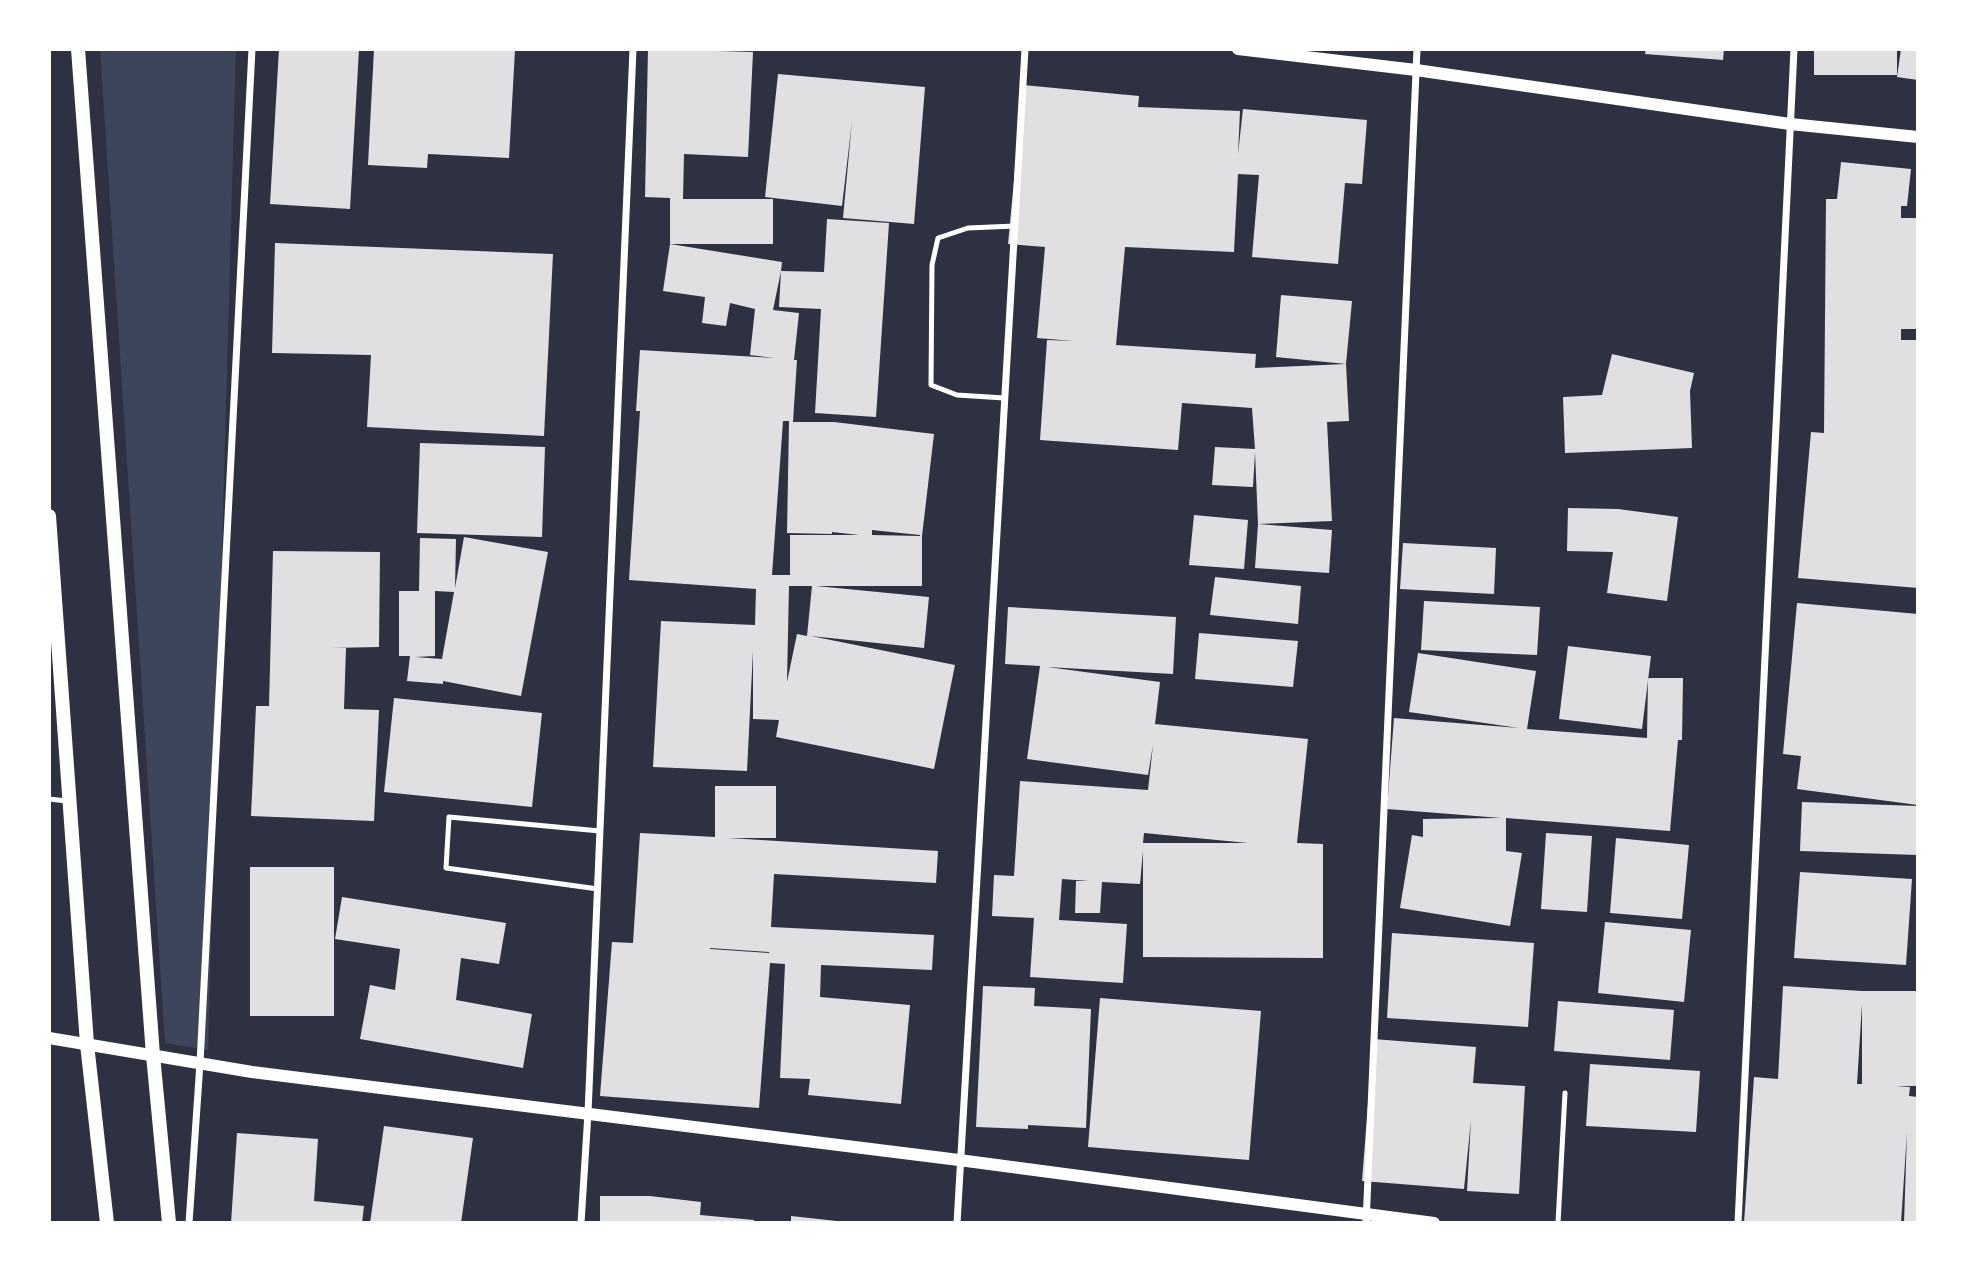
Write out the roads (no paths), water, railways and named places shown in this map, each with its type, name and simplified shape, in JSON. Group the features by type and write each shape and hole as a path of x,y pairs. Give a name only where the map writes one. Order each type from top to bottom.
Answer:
{"main road":[{"path":"78,49 153,1055 169,1223"},
{"path":"49,516 87,1044 107,1223"}],"street":[{"path":"189,1223 200,1063 252,49"},
{"path":"581,1223 598,889 633,49"},
{"path":"957,1223 1025,49"},
{"path":"1238,49 1416,70 1790,124 1918,137"},
{"path":"1367,1218 1417,49"},
{"path":"1738,1223 1794,49"},
{"path":"49,1038 365,1087 959,1160 1367,1218 1434,1223"}],"lane":[{"path":"1004,398 957,395 931,385 932,265 938,238 968,228 1015,226"},
{"path":"49,800 70,801"},
{"path":"598,889 446,868 449,817 600,831"},
{"path":"1558,1223 1565,1093"}]}
